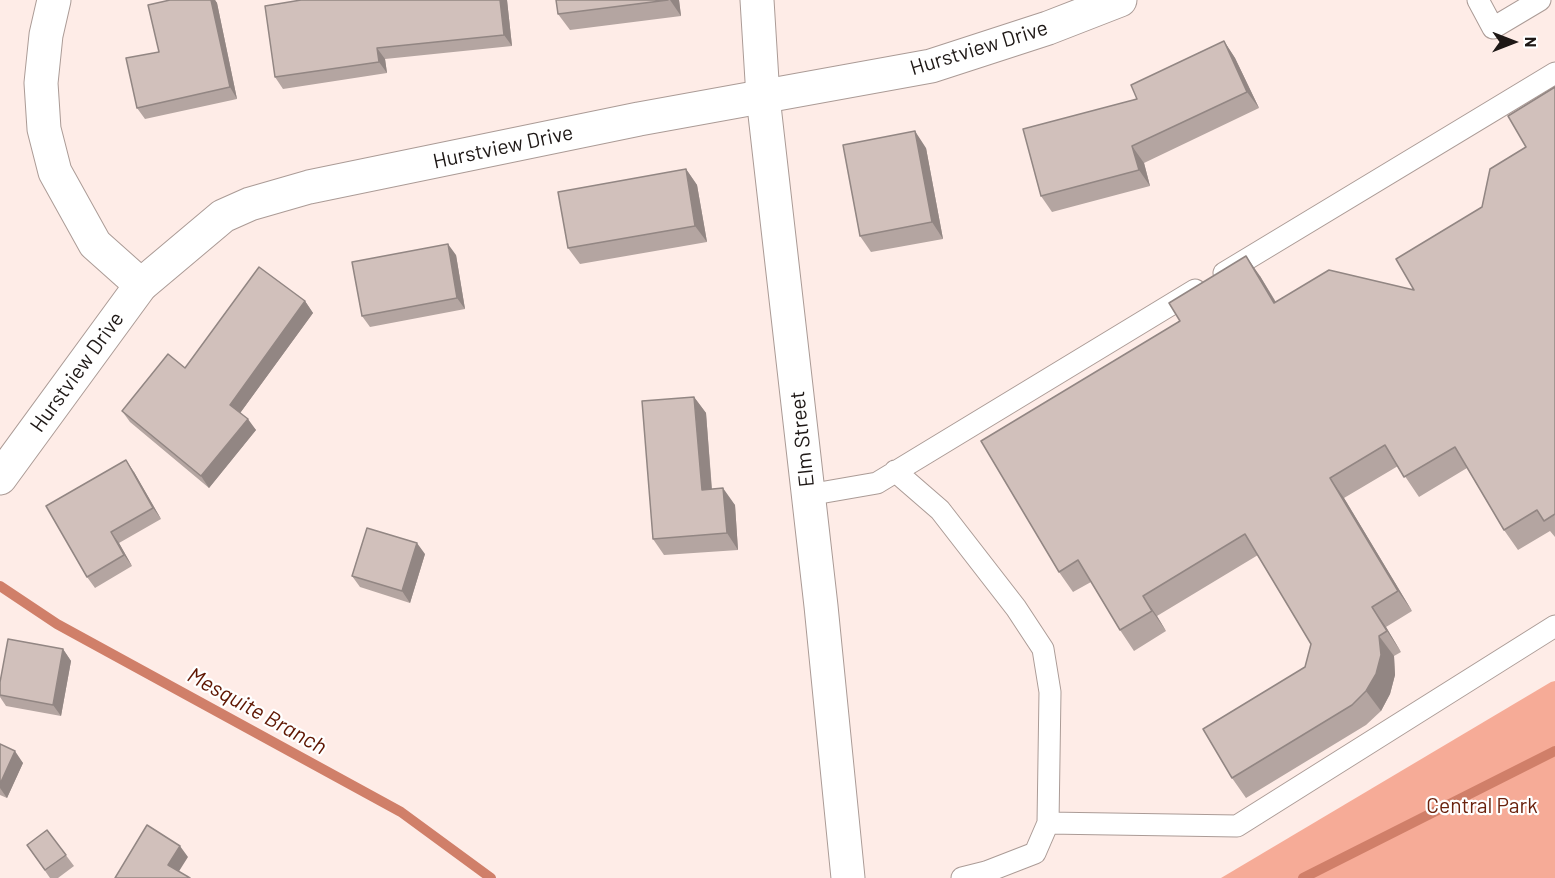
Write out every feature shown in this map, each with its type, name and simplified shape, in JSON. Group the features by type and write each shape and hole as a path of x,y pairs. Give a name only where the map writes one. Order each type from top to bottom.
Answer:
{"street":[{"path":"54,0 46,35 41,83 44,129 55,172 95,244 141,285"},
{"name":"Elm Street","path":"757,0 763,97 848,878"},
{"name":"Hurstview Drive","path":"0,478 141,285 223,216 250,204 309,187 639,119 931,66 1048,28 1120,0"}],"lane":[{"path":"1478,0 1493,28 1540,0"},
{"path":"808,495 877,483 1555,73"},
{"path":"895,471 940,510 1016,609 1043,649 1050,692 1048,823 1035,853 986,872 962,878"},
{"path":"1048,823 1237,826 1555,626"}],"green space":[{"name":"Central Park","path":"1555,681 1555,878 1221,878 1551,682"}],"building":[{"path":"170,0 211,0 230,87 137,108 126,58 159,52 148,5"},
{"path":"301,0 500,0 504,35 377,48 379,62 275,77 265,6"},
{"path":"556,0 668,0 558,14"},
{"path":"1224,41 1247,92 1132,146 1139,170 1041,196 1023,129 1137,99 1131,85"},
{"path":"1555,87 1555,514 1544,521 1537,510 1504,530 1455,447 1404,477 1385,445 1330,478 1398,591 1372,607 1387,631 1379,636 1381,655 1376,674 1366,691 1352,705 1232,778 1203,729 1305,667 1311,644 1245,534 1143,596 1152,611 1120,630 1078,560 1059,572 981,441 1180,321 1169,303 1246,256 1274,303 1329,270 1414,290 1396,259 1482,207 1490,169 1526,147 1508,116"},
{"path":"915,131 932,222 860,236 843,145"},
{"path":"686,169 695,226 568,248 558,192"},
{"path":"448,244 457,298 362,316 352,262"},
{"path":"259,267 305,301 230,405 248,419 201,476 122,411 168,354 185,368"},
{"path":"694,397 702,490 723,488 727,533 653,539 642,401"},
{"path":"126,460 153,508 111,532 124,555 87,577 46,506"},
{"path":"367,528 417,543 402,591 352,576"},
{"path":"8,639 63,649 53,705 0,695 0,682"},
{"path":"0,744 15,751 0,784"},
{"path":"147,825 180,846 168,865 190,878 115,878"},
{"path":"47,830 66,855 45,870 27,845"}],"waterway":[{"name":"Mesquite Branch","path":"0,586 57,624 401,812 491,878"},
{"name":"Mesquite Branch","path":"1303,878 1555,751"}]}
